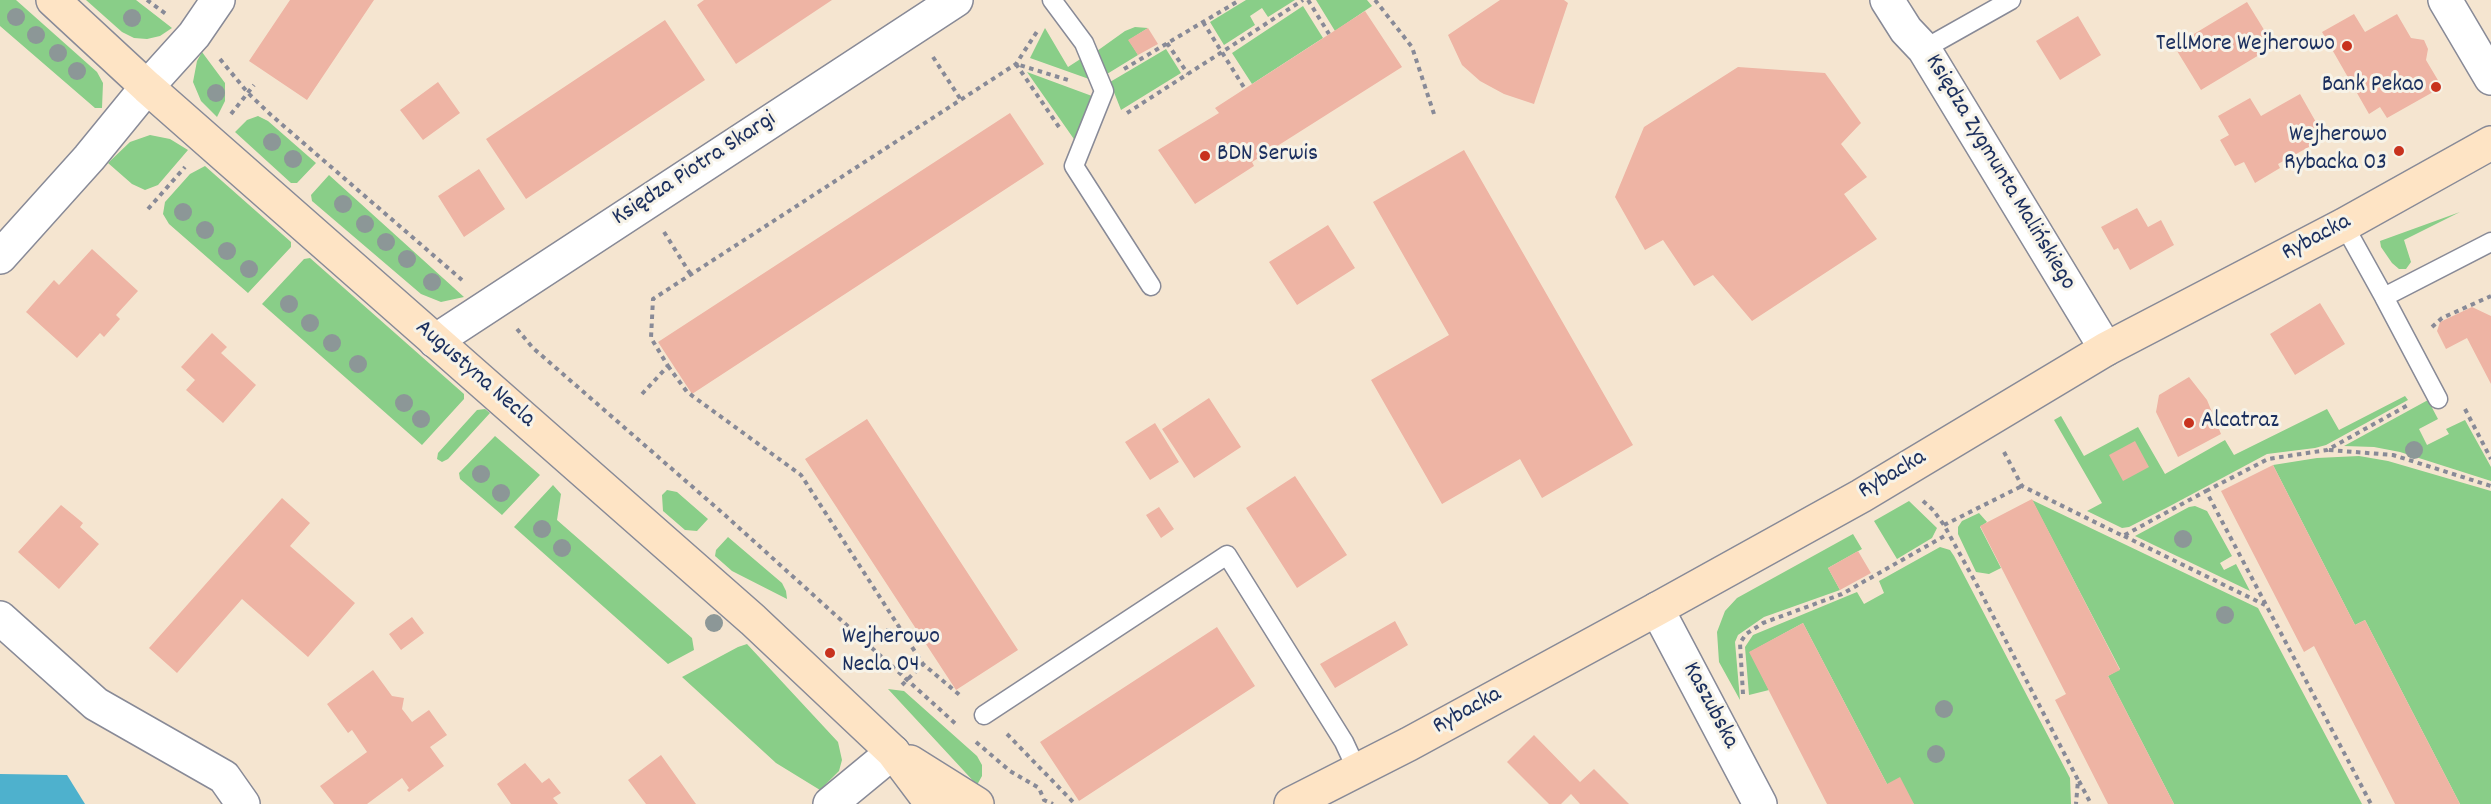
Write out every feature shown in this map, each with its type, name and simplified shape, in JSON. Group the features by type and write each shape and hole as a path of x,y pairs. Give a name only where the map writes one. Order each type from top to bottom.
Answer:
{"street":[{"name":"Augustyna Necla","path":"53,0 147,87 753,620 893,752 932,804"},
{"path":"0,257 89,158 147,87 194,35 218,0"},
{"name":"Księdza Piotra Skargi","path":"435,341 956,0"},
{"name":"Księdza Zygmunta Malińskiego","path":"1887,0 1906,30 1924,49 2106,349"},
{"path":"2445,0 2491,78"},
{"name":"Rybacka","path":"1292,804 1657,609 1861,496 2106,349 2344,225 2491,143"},
{"name":"Kaszubska","path":"1657,609 1760,804"},
{"path":"0,618 96,704 225,777 243,804"},
{"name":"Augustyna Necla","path":"893,752 977,804"},
{"path":"830,804 893,752"}],"lane":[{"path":"1924,49 2011,0"},
{"path":"1054,2 1084,43 1104,91 1074,166 1151,286"},
{"path":"2344,225 2438,399"},
{"path":"2384,297 2491,242"},
{"path":"984,715 1227,555 1344,742 1357,770"}],"path":[{"path":"147,0 194,35 226,65 248,93 271,115 489,304 520,332 533,348 726,516 960,728"},
{"path":"1104,91 1110,78 1240,0"},
{"path":"1016,64 1104,91 1123,116 1303,0"},
{"path":"1308,0 1329,34"},
{"path":"1375,0 1412,47 1434,114"},
{"path":"1054,2 1016,64 653,299 651,338 687,392 801,475 922,664 998,725 1075,804"},
{"path":"1203,22 1245,89"},
{"path":"1167,43 1188,74"},
{"path":"1016,64 1078,155"},
{"path":"664,232 691,275"},
{"path":"2430,334 2432,327 2442,318 2491,297"},
{"path":"642,394 668,366"},
{"path":"2327,450 2412,403"},
{"path":"2123,536 2268,459 2327,450 2393,455 2491,486"},
{"path":"2003,451 2022,486 2266,605"},
{"path":"1944,525 2022,486"},
{"path":"2206,491 2371,804"},
{"path":"1918,498 1933,510 1944,525 2091,804"},
{"path":"1744,701 1740,643 1746,634 1763,623 1842,594 1948,534"},
{"path":"886,630 901,631"},
{"path":"902,685 922,664"},
{"path":"969,736 1010,771 1039,789 1044,800 1053,804"},
{"path":"2076,804 2078,780"}],"green space":[{"path":"0,0 16,0 97,72 103,83 102,108 95,108 0,26"},
{"path":"86,0 136,0 172,28 160,36 147,39 134,38 122,32"},
{"path":"1246,0 1295,0 1268,17 1262,8 1250,16 1255,25 1224,45 1210,22"},
{"path":"1316,0 1367,0 1372,6 1335,31"},
{"path":"1303,6 1323,38 1252,84 1232,53"},
{"path":"1135,27 1148,28 1129,40 1138,55 1107,74 1097,51 1125,31"},
{"path":"1045,28 1068,67 1082,58 1089,79 1030,58"},
{"path":"1166,49 1181,73 1121,110 1110,82"},
{"path":"202,52 225,83 225,101 217,117 201,101 193,82 197,61"},
{"path":"1027,72 1092,96 1076,142"},
{"path":"258,116 268,121 316,163 297,183 291,183 235,132 247,120"},
{"path":"150,135 170,139 188,150 158,185 145,190 132,184 108,163 130,142"},
{"path":"205,166 291,242 291,247 248,293 169,224 163,214 165,202 190,174"},
{"path":"329,175 464,297 441,302 421,294 312,201 311,195"},
{"path":"2460,212 2404,240 2411,262 2406,269 2399,269 2392,263 2381,247 2380,241"},
{"path":"310,258 464,394 464,399 422,445 262,304 304,259"},
{"path":"2405,396 2408,400 2326,445 2267,454 2129,527 2122,528 2087,511 2102,503 2054,420 2061,416 2084,456 2138,427 2165,474 2225,440 2234,455 2327,409 2339,430"},
{"path":"2428,400 2438,419 2419,429 2427,445 2449,434 2446,429 2465,420 2491,467 2491,481 2400,452 2374,447 2344,446"},
{"path":"485,409 490,413 448,459 442,462 437,459 438,453 477,410"},
{"path":"495,436 540,475 502,515 460,479 459,473"},
{"path":"2359,456 2388,461 2491,491 2491,804 2460,804 2365,620 2355,625 2273,465 2317,458"},
{"path":"553,485 561,494 557,520 692,638 694,650 668,664 514,527"},
{"path":"667,490 677,492 708,519 697,531 685,530 663,511 662,495"},
{"path":"2032,500 2258,608 2362,804 2174,804 2108,676 2120,669"},
{"path":"1909,501 1937,528 1932,538 1897,559 1874,521"},
{"path":"2195,506 2207,511 2232,556 2220,563 2224,570 2236,564 2250,591 2135,536"},
{"path":"1979,513 1987,522 1980,527 2001,568 1989,574 1976,572 1958,534 1958,527 1962,521"},
{"path":"1853,534 1862,549 1828,568 1840,590 1764,617 1738,635 1735,642 1740,700 1719,662 1717,632 1725,611 1737,598"},
{"path":"728,537 782,583 787,599 732,571 715,556 716,550"},
{"path":"1940,547 1950,550 1954,556 2070,778 2071,804 1914,804 1887,784 1803,623 1750,652 1769,690 1749,695 1745,647 1753,635 1857,592 1864,604 1884,593 1879,581"},
{"path":"747,644 838,742 842,760 839,771 820,790 776,763 682,677"},
{"path":"888,689 904,691 977,756 982,765 982,776 977,785"}],"water":[{"path":"0,774 67,775 85,804 0,804"}],"building":[{"path":"290,0 374,0 307,100 249,61"},
{"path":"704,0 832,0 736,64 697,5"},
{"path":"1500,0 1564,0 1568,3 1534,104 1504,94 1480,81 1462,65 1448,35"},
{"path":"2247,2 2274,46 2201,90 2174,46"},
{"path":"1365,11 1402,67 1252,162 1254,166 1195,204 1158,150 1219,113 1215,108"},
{"path":"2354,14 2365,32 2397,14 2411,38 2424,40 2428,49 2426,60 2442,87 2387,118 2380,107 2369,114 2322,32"},
{"path":"2078,16 2101,55 2060,80 2036,41"},
{"path":"665,20 705,80 526,199 486,139"},
{"path":"1148,28 1158,44 1138,55 1128,40"},
{"path":"1738,67 1825,73 1861,123 1841,144 1867,177 1844,194 1877,239 1752,321 1713,275 1694,286 1663,240 1645,250 1615,197 1644,127"},
{"path":"438,82 460,113 423,140 400,110"},
{"path":"2300,94 2325,138 2278,164 2280,168 2255,183 2244,162 2235,166 2220,140 2229,135 2218,116 2250,98 2261,116"},
{"path":"1010,113 1044,164 692,394 658,342"},
{"path":"1464,150 1633,445 1542,498 1520,459 1442,504 1371,380 1449,335 1373,202"},
{"path":"479,169 505,209 464,237 438,196"},
{"path":"2137,208 2148,227 2161,220 2174,245 2130,270 2118,248 2114,250 2101,227"},
{"path":"1328,225 1355,268 1297,305 1269,262"},
{"path":"92,249 138,291 116,315 120,319 104,337 100,333 77,358 26,312 54,280 59,285"},
{"path":"2320,303 2345,344 2295,375 2270,334"},
{"path":"2472,307 2491,316 2491,384 2467,338 2446,349 2437,331 2440,322"},
{"path":"212,333 227,347 221,353 256,385 223,423 186,390 195,380 181,367"},
{"name":"Alcatraz","path":"2189,377 2207,400 2221,434 2178,457 2156,412 2159,395"},
{"path":"1209,398 1241,447 1194,478 1162,429"},
{"path":"867,419 1018,650 956,690 805,459"},
{"path":"1155,423 1179,462 1150,480 1125,442"},
{"path":"2135,441 2149,467 2123,481 2109,455"},
{"path":"2273,465 2355,625 2365,620 2460,804 2395,804 2314,646 2304,652 2221,491"},
{"path":"1295,476 1347,555 1297,588 1246,508"},
{"path":"282,498 310,523 290,546 355,603 308,657 242,599 177,673 149,648"},
{"path":"2032,499 2120,670 2108,676 2174,804 2108,804 2055,700 2066,694 1980,526"},
{"path":"61,505 83,523 80,527 99,544 59,589 18,552"},
{"path":"1159,507 1174,529 1161,538 1146,515"},
{"path":"1858,551 1871,573 1840,590 1828,568"},
{"path":"412,617 424,633 401,650 389,634"},
{"path":"1395,621 1408,645 1335,688 1320,664"},
{"path":"1803,623 1887,784 1900,777 1914,804 1827,804 1749,652"},
{"path":"1217,627 1255,686 1079,801 1040,742"},
{"path":"373,670 392,696 404,698 402,709 412,722 429,710 447,735 430,747 444,766 409,792 402,778 367,804 334,804 320,786 367,752 352,730 348,733 327,704"},
{"path":"1534,735 1580,782 1594,769 1629,804 1580,804 1571,794 1561,804 1549,804 1507,762"},
{"path":"661,755 696,804 646,804 628,780"},
{"path":"525,763 542,783 549,778 561,793 553,798 558,804 511,804 497,784"}],"place":[{"name":"TellMore Wejherowo","path":"2347,46"},
{"name":"Bank Pekao","path":"2436,87"},
{"name":"Wejherowo Rybacka 03","path":"2399,151"},
{"name":"BDN Serwis","path":"1205,156"},
{"name":"Alcatraz","path":"2189,423"},
{"name":"Wejherowo Necla 04","path":"830,653"}]}
